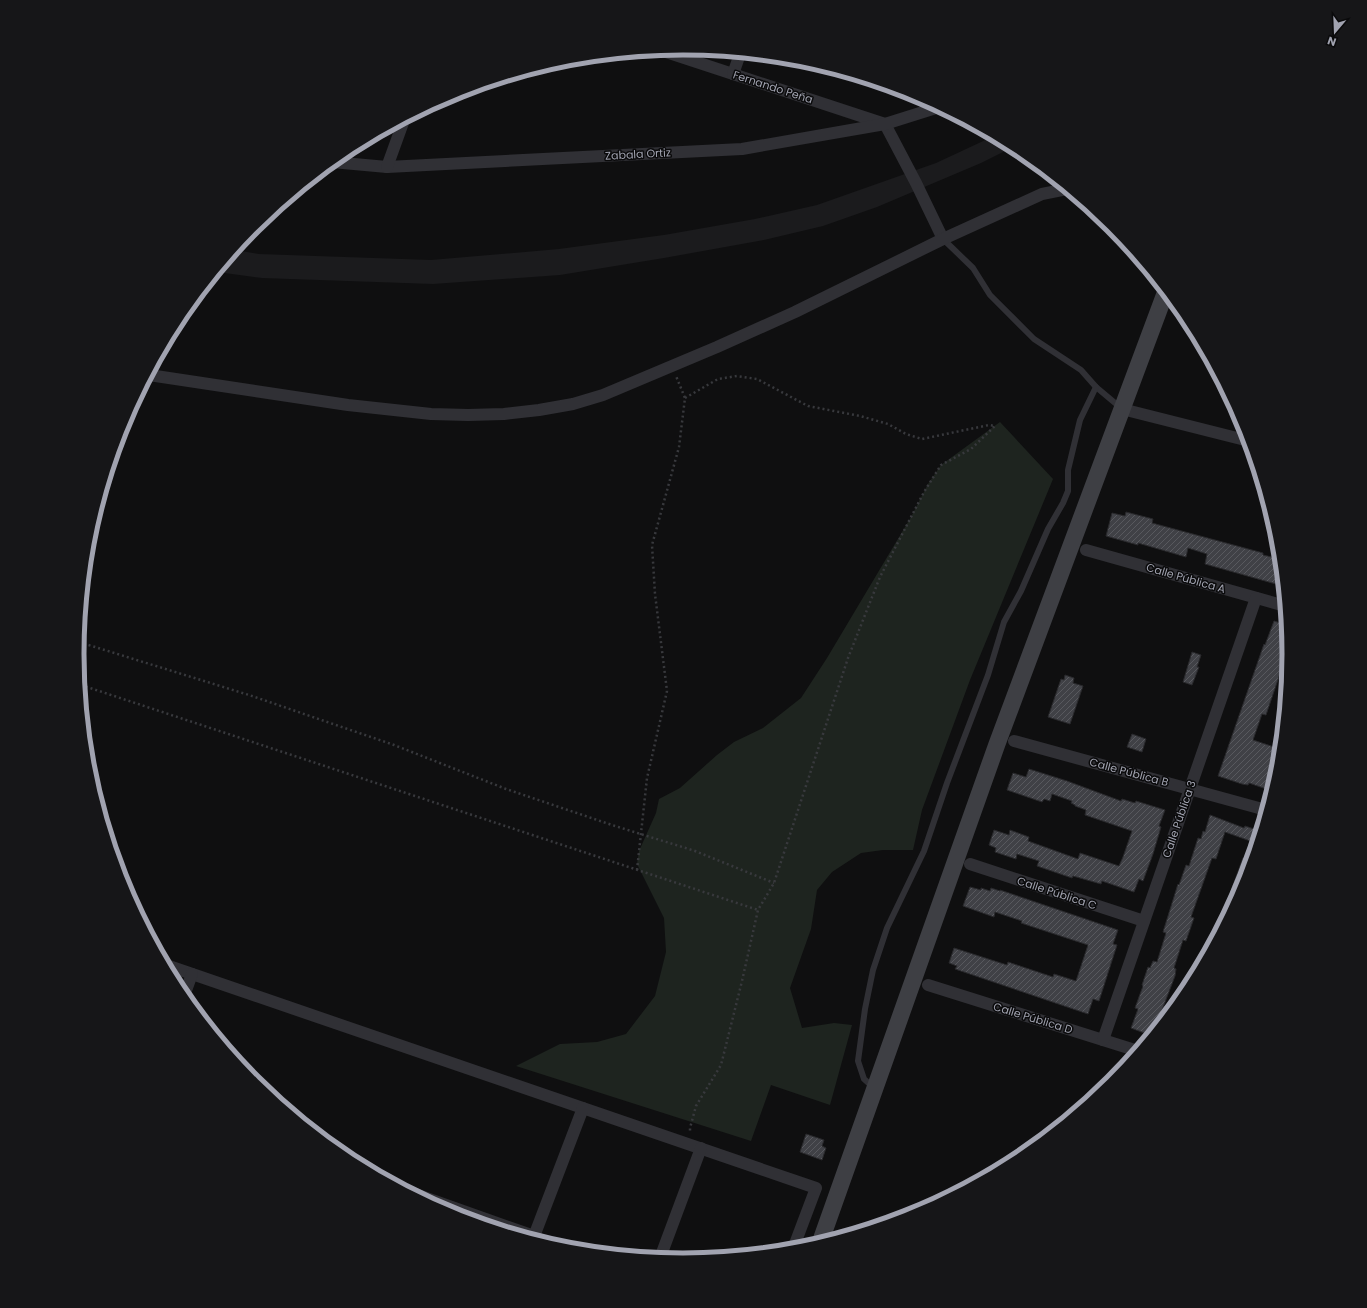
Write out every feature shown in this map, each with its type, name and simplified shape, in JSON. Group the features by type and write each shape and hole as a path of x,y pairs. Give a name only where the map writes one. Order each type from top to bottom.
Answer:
{"street":[{"name":"Fernando Peña","path":"676,55 885,124"},
{"path":"733,74 739,58"},
{"name":"Zabala Ortiz","path":"341,163 387,167 742,149 885,124 931,109"},
{"path":"885,124 943,239"},
{"path":"387,167 402,126"},
{"path":"153,376 232,389 348,405 431,414 468,415 539,410 573,404 603,395 672,367 795,312 943,239 1042,194 1061,190"},
{"path":"822,1236 997,744 1164,296"},
{"path":"1122,409 1243,439"},
{"name":"Calle Pública A","path":"1086,550 1280,605"},
{"name":"Calle Pública 3","path":"1103,1040 1256,598"},
{"name":"Calle Pública B","path":"1014,741 1262,809"},
{"name":"Calle Pública C","path":"970,864 1144,921"},
{"path":"174,968 816,1188 796,1242"},
{"path":"187,989 192,974"},
{"name":"Calle Pública D","path":"928,985 1133,1050"},
{"path":"535,1234 583,1108"},
{"path":"662,1252 701,1148"}],"lane":[{"path":"943,239 973,268 990,295 1034,339 1081,370 1096,387 1122,409"},
{"path":"875,1089 864,1079 858,1061 865,1010 873,970 887,928 924,850 947,783 988,675 1004,622 1022,591 1048,529 1068,491 1068,470 1080,420 1096,387"}],"path":[{"path":"637,870 647,778 666,691 655,594 652,545 679,447 685,398 672,367"},
{"path":"685,398 718,379 737,376 757,379 808,406 860,416 888,424 906,434 922,439 989,425 995,426 971,449 941,465 924,492 880,577 848,658 774,883 758,910 742,981 720,1065 696,1106 690,1128 689,1145"},
{"path":"85,644 249,695 394,745 513,791 695,851 774,883"},
{"path":"86,687 758,910"}],"shaded area":[{"path":"989,139 1007,150 981,163 877,207 823,226 764,240 560,275 433,284 262,278 222,273 241,251 259,254 431,260 559,249 664,235 755,219 817,205 936,163"},
{"path":"1000,422 1053,479 970,680 922,810 913,850 883,850 861,853 832,872 817,890 811,929 790,988 802,1028 834,1023 852,1025 830,1105 771,1085 751,1141 516,1066 560,1044 597,1042 626,1034 655,996 666,952 664,918 637,864 639,851 656,813 659,799 680,788 734,742 763,728 801,698 827,658 911,517 928,484 941,465"}],"building":[{"path":"1126,512 1153,519 1152,523 1263,553 1263,555 1274,558 1278,585 1205,564 1207,554 1188,548 1186,557 1138,543 1138,545 1106,536 1112,513 1125,516"},
{"path":"1274,621 1281,623 1282,669 1266,715 1262,714 1253,740 1275,747 1267,789 1249,783 1248,785 1242,784 1218,776 1264,644 1265,645"},
{"path":"1192,652 1201,655 1197,667 1199,667 1192,685 1183,682"},
{"path":"1065,675 1074,678 1073,683 1083,686 1070,724 1048,717 1061,679 1064,680"},
{"path":"1132,734 1146,739 1142,752 1127,747"},
{"path":"1029,769 1121,801 1122,799 1135,803 1136,801 1165,810 1159,826 1161,827 1153,854 1143,881 1139,879 1134,892 1102,881 1101,884 1073,876 1072,878 1037,866 1039,861 1017,854 1016,859 995,852 996,848 989,845 994,830 1009,835 1010,830 1029,837 1028,841 1078,859 1080,853 1119,866 1132,831 1085,815 1086,810 1075,806 1071,803 1072,801 1052,794 1050,801 1044,799 1042,802 1007,790 1013,773 1026,777"},
{"path":"1210,815 1244,828 1245,826 1256,830 1253,842 1225,832 1216,859 1212,858 1191,917 1194,918 1186,941 1183,940 1174,968 1176,969 1175,976 1158,1020 1147,1034 1131,1028 1138,1009 1135,1008 1148,967 1150,968 1153,961 1157,962 1166,933 1163,932 1178,884 1179,885 1186,865 1189,866 1198,838 1201,839 1203,831 1205,832"},
{"path":"1243,858 1246,859 1237,883 1224,910"},
{"path":"970,887 990,891 991,888 1000,890 1118,930 1113,944 1117,945 1099,1001 1093,999 1088,1014 955,969 957,966 949,963 954,948 1007,965 1008,962 1053,977 1054,974 1076,981 1088,945 1021,923 1022,921 995,912 994,917 963,906"},
{"path":"806,1134 824,1140 822,1146 826,1148 822,1160 800,1152"}]}
